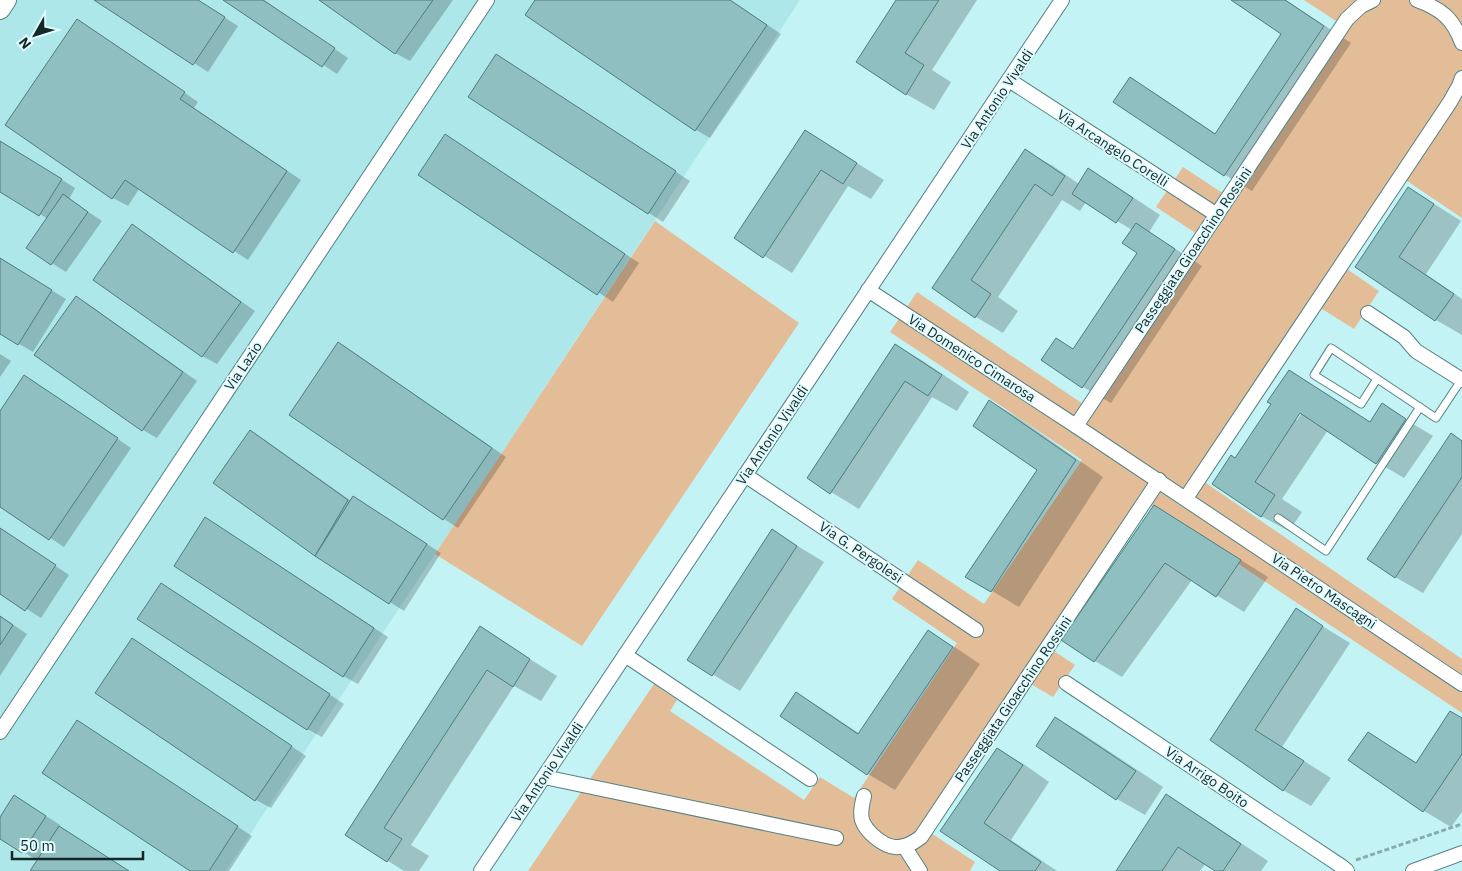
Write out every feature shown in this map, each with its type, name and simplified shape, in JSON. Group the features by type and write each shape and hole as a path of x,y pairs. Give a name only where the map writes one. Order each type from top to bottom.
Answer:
{"street":[{"path":"0,9 6,0"},
{"name":"Via Lazio","path":"0,732 487,0"},
{"name":"Via Antonio Vivaldi","path":"481,871 1062,0"},
{"name":"Passeggiata Gioacchino Rossini","path":"1076,426 1347,19 1360,6 1373,0"},
{"path":"1417,0 1431,5 1447,16 1461,35"},
{"path":"1076,426 1186,498 1450,102 1462,78"},
{"name":"Via Arcangelo Corelli","path":"1009,80 1217,216"},
{"name":"Via Domenico Cimarosa","path":"868,290 1076,426"},
{"path":"1368,313 1404,337 1416,350 1462,380"},
{"name":"Via G. Pergolesi","path":"746,475 976,630"},
{"name":"Passeggiata Gioacchino Rossini","path":"904,846 910,845 921,837 1159,480"},
{"name":"Via Pietro Mascagni","path":"1186,498 1462,684"},
{"path":"625,655 810,779"},
{"name":"Via Arrigo Boito","path":"1066,683 1344,868"},
{"path":"544,776 836,838"},
{"path":"864,796 861,810 862,820 870,833 880,841 895,847 904,846 920,871"},
{"path":"1413,871 1462,853"}],"lane":[{"path":"1376,378 1361,404 1314,375 1331,348 1420,407 1436,418 1462,380"},
{"path":"1278,518 1326,551 1420,407"}],"path":[{"path":"1344,868 1462,824"}],"shaded area":[{"path":"0,0 800,0 226,871 0,871"},
{"path":"1304,0 1462,0 1462,218 1404,179 1344,267 1379,291 1354,329 1319,307 1203,481 1462,659 1462,713 1147,503 1051,649 1075,665 1053,697 1029,683 931,833 975,862 970,871 528,871 654,684 677,700 670,711 804,800 820,777 854,798 957,643 892,599 918,560 984,604 1082,460 890,332 917,292 1083,404 1197,234 1156,207 1183,167 1224,194 1339,23"},
{"path":"655,221 799,323 582,646 435,554"}],"building":[{"path":"94,0 198,0 225,17 193,65"},
{"path":"223,0 263,0 335,48 322,67"},
{"path":"319,0 433,0 395,54"},
{"path":"535,0 730,0 767,25 695,131 525,15"},
{"path":"896,0 939,0 905,53 924,65 906,95 856,62"},
{"path":"1231,0 1285,0 1324,26 1224,176 1113,102 1130,77 1215,134 1281,34"},
{"path":"77,19 185,92 180,99 287,171 233,253 125,180 112,199 5,125"},
{"path":"496,54 676,171 648,214 468,97"},
{"path":"805,130 857,163 843,184 821,170 763,258 734,238"},
{"path":"445,134 625,254 597,295 418,175"},
{"path":"0,141 62,179 39,216 0,192"},
{"path":"1025,149 1065,176 1052,196 1035,184 971,280 991,294 975,318 932,288"},
{"path":"1088,168 1133,198 1116,223 1072,194"},
{"path":"1408,187 1434,204 1399,257 1454,294 1435,321 1355,267"},
{"path":"63,194 88,212 51,265 26,248"},
{"path":"1136,223 1175,249 1082,388 1041,360 1056,338 1073,349 1137,253 1122,243"},
{"path":"132,224 241,302 202,357 93,280"},
{"path":"0,258 52,290 18,345 0,334"},
{"path":"76,296 183,372 142,431 34,355"},
{"path":"338,342 492,448 443,520 289,415"},
{"path":"895,344 942,375 928,396 905,381 830,494 807,478"},
{"path":"1289,370 1370,422 1382,403 1406,419 1376,464 1300,413 1255,482 1275,495 1261,517 1212,484 1231,455 1235,458 1271,404 1267,402"},
{"path":"24,375 118,438 49,540 0,507 0,411"},
{"path":"989,400 1076,460 991,592 965,577 1037,470 973,426"},
{"path":"250,430 348,500 315,556 213,483"},
{"path":"1451,433 1462,441 1462,477 1395,578 1367,559"},
{"path":"353,496 427,544 389,604 315,556"},
{"path":"1154,505 1241,560 1216,597 1165,563 1094,662 1061,640"},
{"path":"205,517 374,628 343,677 174,566"},
{"path":"0,528 56,565 25,611 0,594"},
{"path":"772,529 797,546 712,676 687,660"},
{"path":"161,583 330,694 307,730 137,619"},
{"path":"1296,608 1323,626 1255,730 1304,761 1283,791 1210,740"},
{"path":"0,616 13,625 0,645"},
{"path":"480,626 530,659 513,687 487,670 384,828 402,839 387,862 345,835"},
{"path":"928,630 953,647 867,775 780,716 796,692 858,734"},
{"path":"132,638 292,746 255,801 95,693"},
{"path":"1450,711 1462,718 1462,754 1423,812 1348,760 1368,732 1416,763"},
{"path":"1055,717 1136,771 1116,800 1036,746"},
{"path":"77,720 238,826 209,871 190,871 42,773"},
{"path":"997,748 1023,765 984,823 1041,862 1035,871 1000,871 940,831"},
{"path":"1166,794 1241,844 1223,871 1215,871 1178,847 1162,871 1116,871"},
{"path":"14,795 46,816 22,853 0,839 0,817"},
{"path":"59,826 129,871 30,871"}]}
